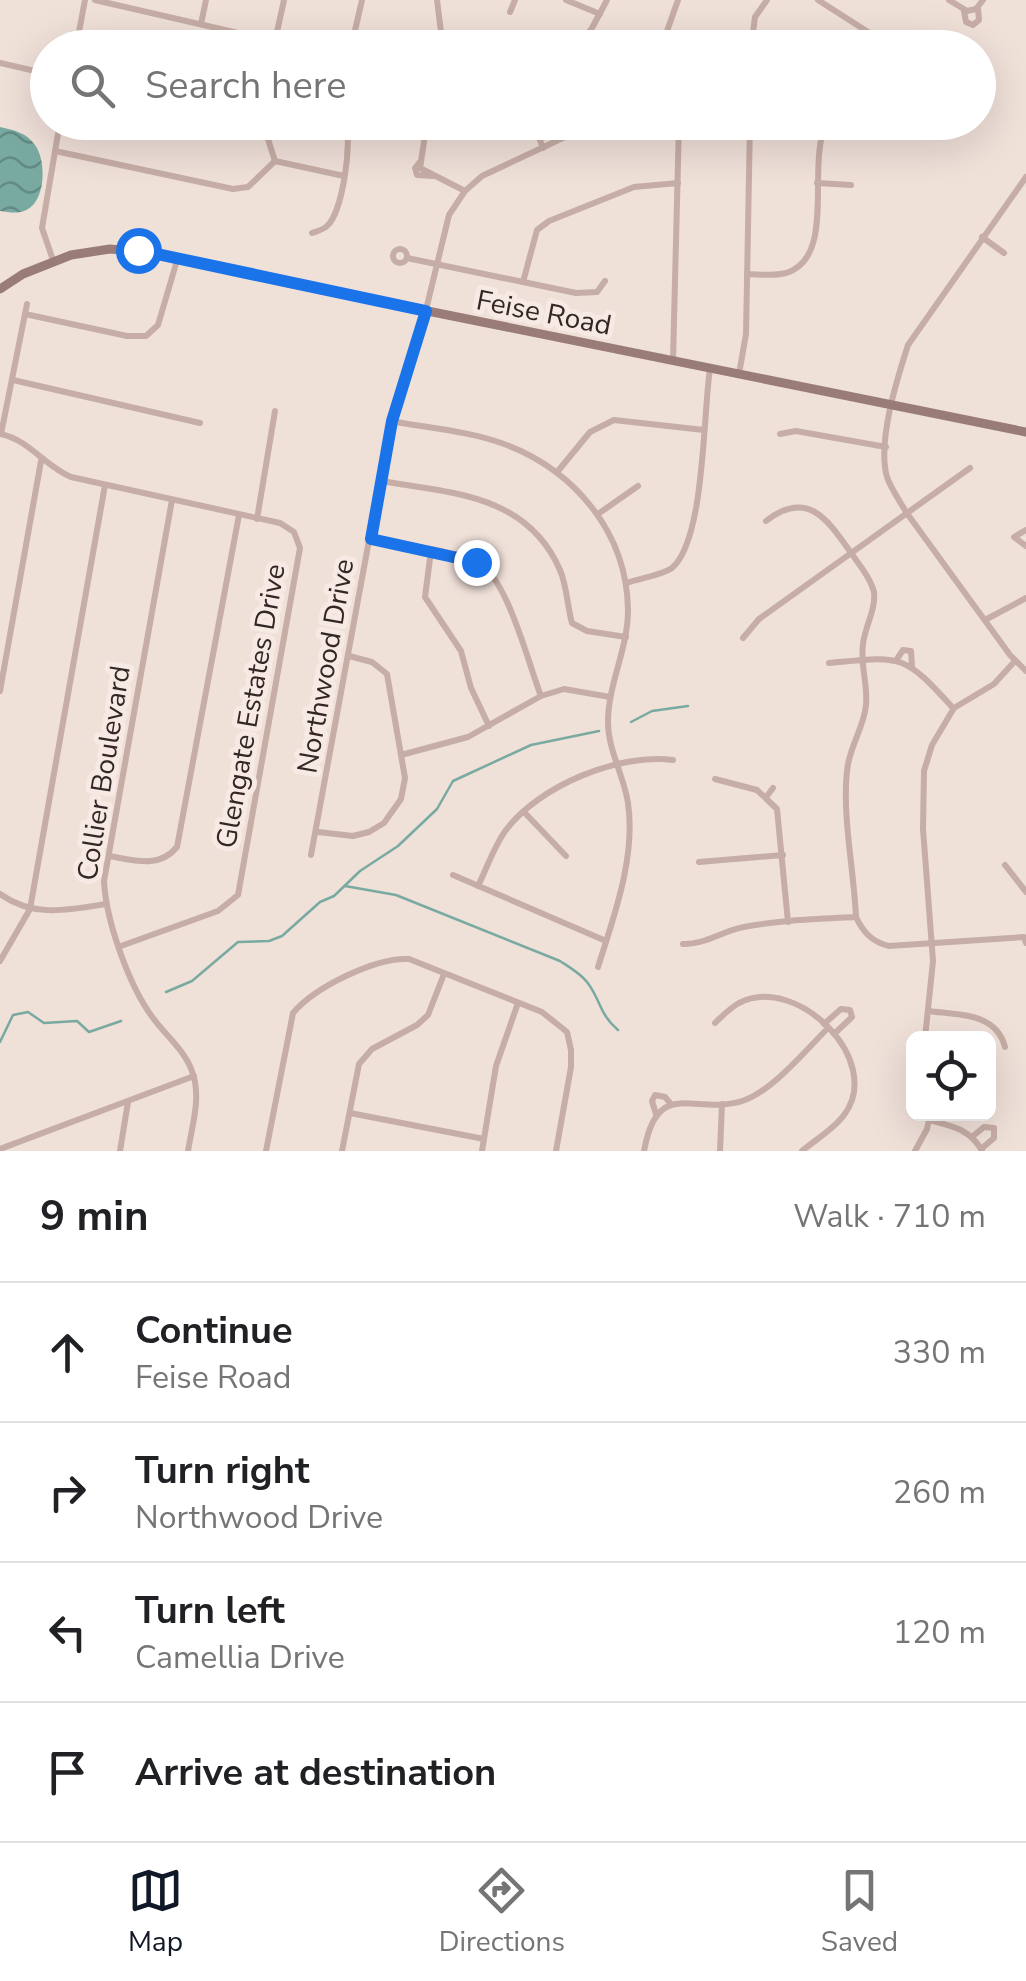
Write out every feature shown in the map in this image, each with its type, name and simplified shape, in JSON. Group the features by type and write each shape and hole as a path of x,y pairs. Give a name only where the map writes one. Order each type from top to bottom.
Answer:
{"main road":[{"name":"Feise Road","path":"0,290 53,260 110,249 178,257 1026,432"}],"street":[{"path":"79,30 85,0"},
{"path":"95,0 128,4 227,30"},
{"path":"201,24 206,0"},
{"path":"277,30 284,0"},
{"path":"355,30 362,0"},
{"path":"437,0 441,30"},
{"path":"510,12 514,0"},
{"path":"566,0 600,14"},
{"path":"589,30 607,0"},
{"path":"668,30 678,0"},
{"path":"754,30 755,17 767,0"},
{"path":"818,0 865,30"},
{"path":"949,0 964,11 966,22 973,25 979,20 980,4 964,11"},
{"path":"0,63 30,70"},
{"path":"53,260 42,228 57,140"},
{"path":"268,140 275,161"},
{"path":"312,234 328,226 335,213 349,140"},
{"path":"423,140 419,163 424,171 465,191 482,176 560,140"},
{"path":"540,140 543,148"},
{"path":"672,361 679,140"},
{"path":"739,375 746,334 750,140"},
{"path":"747,274 782,275 803,265 814,247 819,140"},
{"path":"55,151 234,189 248,186 275,161"},
{"path":"275,161 344,176"},
{"path":"1026,177 908,345 886,448 888,478 906,512 1026,672"},
{"path":"523,282 537,230 549,221 634,187 678,183"},
{"path":"817,183 851,185"},
{"name":"Northwood Drive","path":"312,855 392,421 426,311 449,215 465,191"},
{"path":"982,237 1004,253"},
{"path":"26,314 127,336 146,336 160,320 178,257"},
{"path":"406,258 594,293 605,281"},
{"path":"0,434 27,304"},
{"path":"626,582 663,572 682,555 690,541 703,459 710,369"},
{"path":"12,380 200,423"},
{"path":"258,519 275,411"},
{"path":"558,471 590,432 614,420 704,430"},
{"path":"392,421 486,438 538,459 558,471 598,514 615,548 626,582 626,637 610,696 608,731 630,819 618,898 598,967"},
{"path":"780,434 796,430 886,448"},
{"name":"Glengate Estates Drive","path":"0,434 23,442 53,470 72,478 280,523 291,530 300,548 238,895 218,912 120,946"},
{"path":"0,691 41,460"},
{"path":"743,638 759,619 970,468"},
{"path":"380,481 488,500 507,511 540,536 552,554 564,582 572,623 587,631 626,637"},
{"path":"0,961 30,909 105,485"},
{"path":"598,514 638,486"},
{"name":"Collier Boulevard","path":"172,500 104,880 106,904 141,1001 186,1058 194,1076"},
{"path":"766,520 784,508 815,510 833,526 874,592 875,604 861,660 866,707 849,753 846,778 856,916 870,937 882,944 1025,940 1026,928"},
{"path":"109,856 153,862 170,855 176,846 239,516"},
{"path":"1026,530 1014,537 1026,546"},
{"path":"371,539 476,562 499,582 542,696"},
{"path":"431,551 426,597 461,651 471,688 489,726"},
{"path":"985,620 1026,598"},
{"path":"897,659 903,650 911,651 912,666"},
{"path":"318,832 353,836 384,823 401,798 405,778 387,674 372,662 350,656"},
{"path":"829,663 897,659 912,666 954,708"},
{"path":"926,1031 932,944 922,780 932,745 954,708 994,684 1015,661"},
{"path":"401,755 445,746 542,696 574,689 610,696"},
{"path":"478,886 504,833 550,791 638,759 673,760"},
{"path":"715,779 753,788 777,808 788,922"},
{"path":"767,796 773,788"},
{"path":"524,812 566,856"},
{"path":"700,862 783,855"},
{"path":"1005,865 1026,892"},
{"path":"453,875 606,941"},
{"path":"0,894 30,909 62,912 106,904"},
{"path":"683,944 696,944 746,926 856,916"},
{"path":"266,1151 293,1013 370,964 390,958 410,959 518,1003 555,1020 567,1032 571,1067 556,1151"},
{"path":"342,1151 359,1064 372,1050 417,1025 428,1014 444,974"},
{"path":"715,1023 741,1002 781,998 797,1001 829,1029 854,1069 850,1102 844,1115 802,1151"},
{"path":"482,1151 496,1066 518,1003"},
{"path":"928,1011 981,1018 997,1029 1005,1047"},
{"path":"656,1114 685,1101 722,1104 745,1100 761,1091 829,1029"},
{"path":"0,1149 194,1076 197,1096 188,1151"},
{"path":"644,1151 656,1114 652,1101 656,1095 672,1104"},
{"path":"120,1151 128,1100"},
{"path":"720,1151 722,1104"},
{"path":"350,1113 484,1139"},
{"path":"916,1151 927,1121"},
{"path":"940,1121 973,1136 981,1150 994,1138 994,1128 984,1127 973,1136"}],"water":[{"path":"0,127 28,138 39,152 43,171 40,191 31,207 21,212 0,211"}],"waterway":[{"path":"631,722 652,711 688,706"},
{"path":"166,992 192,981 238,942 269,941 282,936 320,902 334,896 360,871 398,846 437,809 453,781 531,745 599,731"},
{"path":"345,886 396,895 560,961 587,982 618,1030"},
{"path":"0,1042 13,1015 28,1012 44,1023 77,1021 89,1032 121,1021"}],"route":[{"path":"138,250 426,311 392,421 371,539 476,562"}]}
